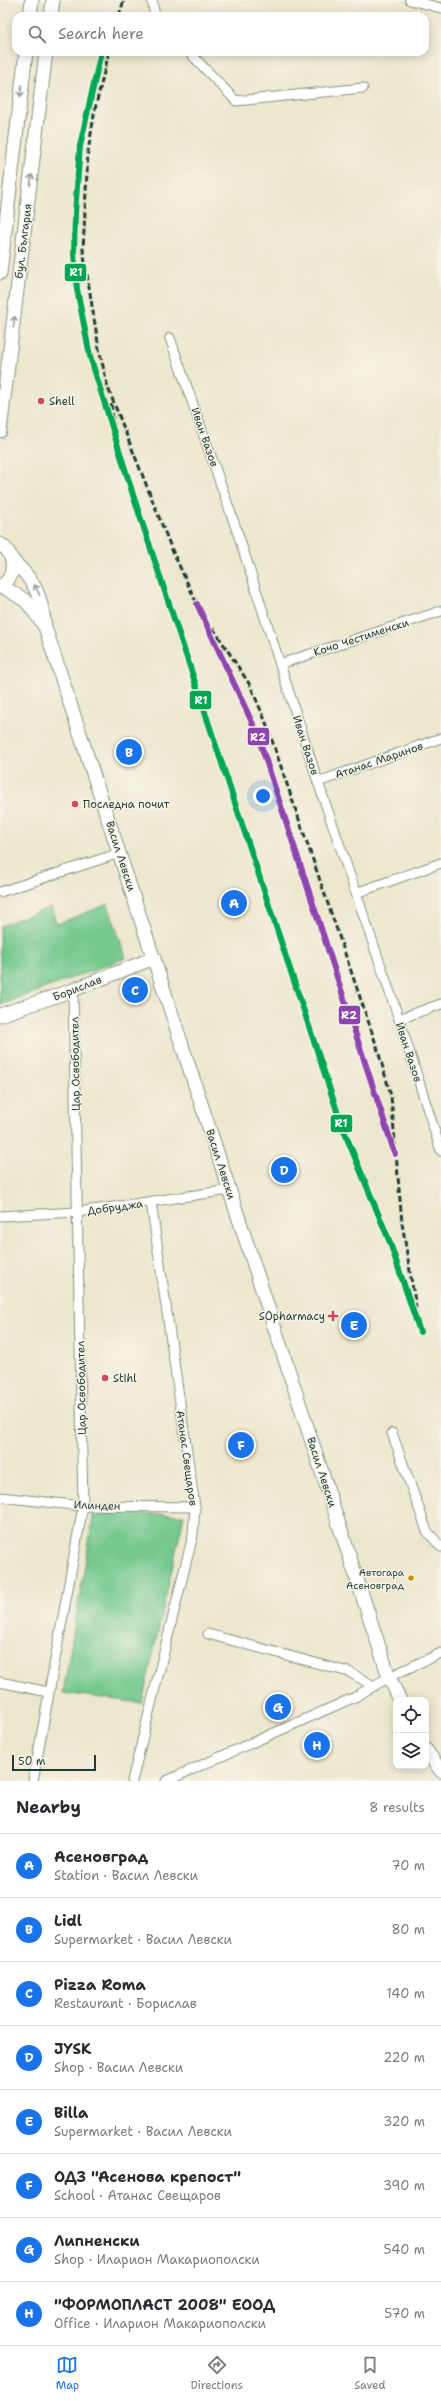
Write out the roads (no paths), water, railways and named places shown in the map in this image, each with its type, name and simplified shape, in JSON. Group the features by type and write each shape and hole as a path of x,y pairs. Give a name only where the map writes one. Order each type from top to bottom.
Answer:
{"main road":[{"path":"30,12 32,0"},
{"path":"51,12 52,0"},
{"name":"бул. България","path":"0,273 26,56"},
{"name":"бул. България","path":"0,431 46,56"},
{"name":"Васил Левски","path":"0,544 10,553 12,560 29,576 37,588 42,601 45,627 390,1677 399,1697"},
{"path":"1,586 11,575 12,560"},
{"name":"Васил Левски","path":"1,586 26,601 45,627"},
{"name":"Борислав","path":"0,1015 73,990 154,958"},
{"path":"429,1754 441,1771"}],"street":[{"path":"152,0 154,12"},
{"path":"410,0 441,8"},
{"path":"193,56 236,101 363,88"},
{"name":"Иван Вазов","path":"170,338 238,534 318,782 399,1019 441,1151"},
{"name":"Кочо Честименски","path":"280,664 441,611"},
{"name":"Атанас Маринов","path":"318,782 441,738"},
{"path":"0,892 120,853"},
{"path":"356,893 441,863"},
{"name":"Цар Освободител","path":"33,1781 83,1506 73,990"},
{"path":"399,1019 441,1004"},
{"name":"Добруджа","path":"0,1216 78,1212 230,1190"},
{"name":"Атанас Свещаров","path":"132,1781 193,1534 195,1507 151,1202"},
{"path":"392,1433 427,1530 441,1547"},
{"name":"Илинден","path":"0,1497 83,1506 195,1507"},
{"path":"208,1634 349,1672 374,1686"},
{"path":"166,1781 328,1708 441,1653"},
{"path":"0,1682 48,1692"}],"railway":[{"path":"120,12 124,0"},
{"path":"108,56 95,109 88,152 83,250 99,349 108,388 172,550 257,733 395,1154"},
{"path":"111,404 117,444"},
{"path":"213,628 250,685 265,720 377,1047 391,1096 402,1223 420,1332"}],"place":[{"name":"Shell","path":"41,401"},
{"name":"Lidl","path":"129,752"},
{"name":"Последна почит","path":"75,804"},
{"name":"Асеновград","path":"234,903"},
{"name":"Pizza Roma","path":"135,990"},
{"name":"JYSK","path":"284,1170"},
{"name":"SOpharmacy","path":"333,1316"},
{"name":"Billa","path":"354,1325"},
{"name":"Stihl","path":"105,1378"},
{"name":"ОДЗ \"Асенова крепост\"","path":"241,1445"},
{"name":"Автогара Асеновград","path":"411,1578"},
{"name":"Липненски","path":"278,1707"},
{"name":"\"ФОРМОПЛАСТ 2008\" ЕООД","path":"317,1745"}]}
